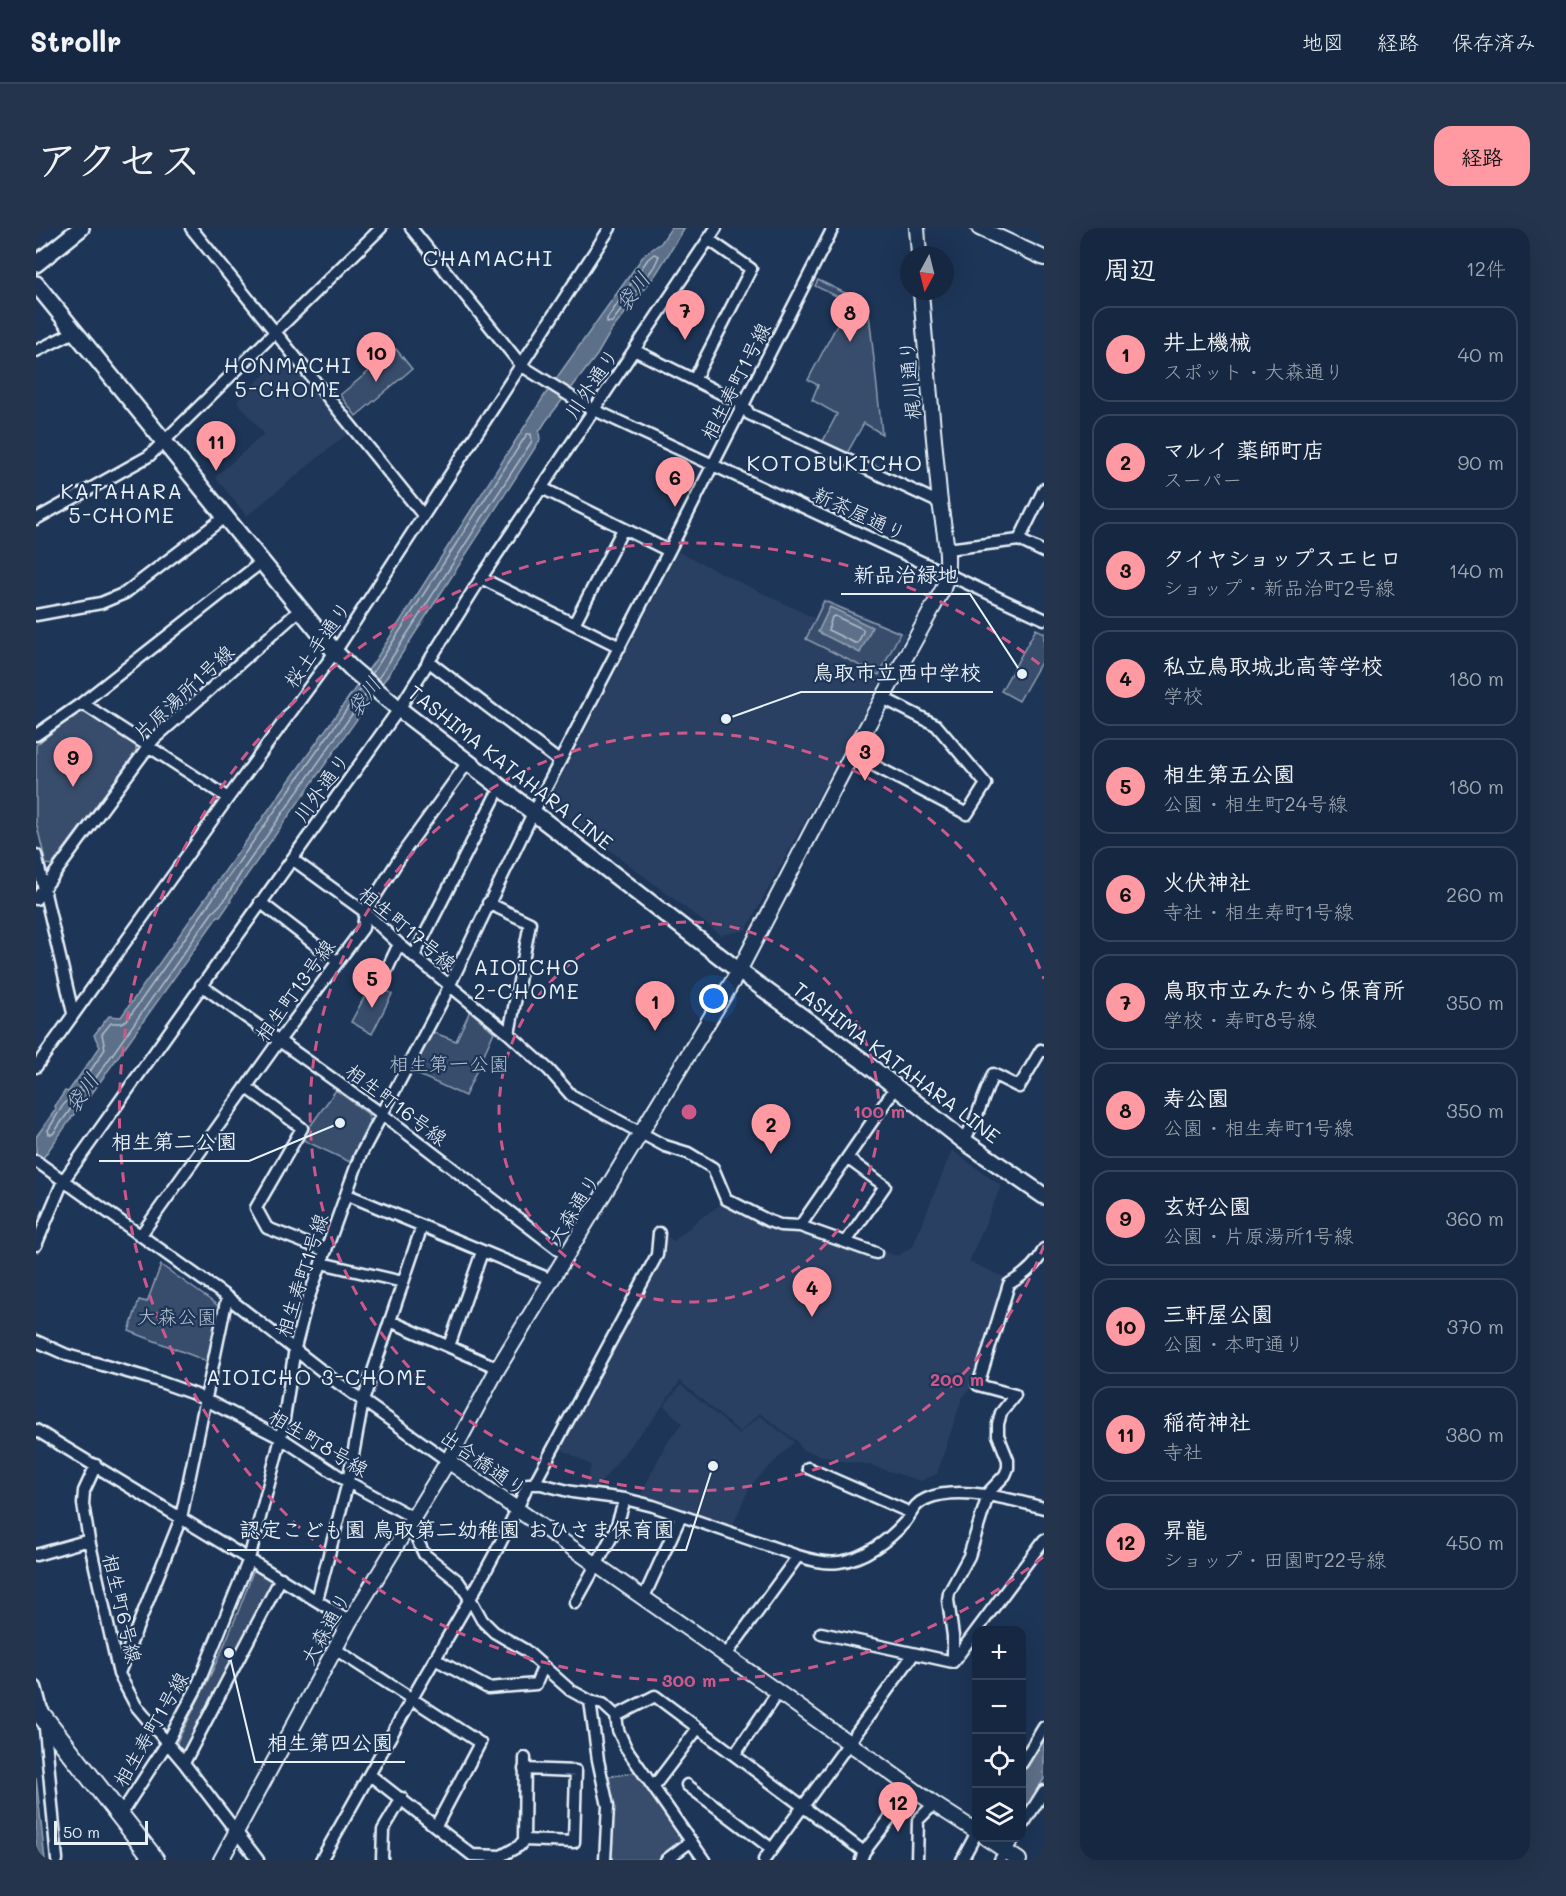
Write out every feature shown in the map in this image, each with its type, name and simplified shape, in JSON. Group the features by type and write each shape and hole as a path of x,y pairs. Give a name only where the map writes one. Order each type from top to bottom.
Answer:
{"highway":[{"path":"40,1712 155,1860"}],"main road":[{"path":"36,264 81,228"},
{"name":"TASHIMA KATAHARA LINE","path":"36,284 335,652 352,669 468,762 739,971 896,1087 964,1141 1044,1196"}],"street":[{"path":"191,228 423,515"},
{"path":"36,519 149,456 381,228"},
{"name":"新茶屋通り","path":"411,228 522,366 542,380 595,410 1044,619"},
{"name":"桜土手通り","path":"36,1067 335,652 522,366 609,228"},
{"name":"川外通り","path":"36,1245 60,1178 292,859 394,704 428,661 481,578 716,228"},
{"name":"相生寿町1号線","path":"121,1814 167,1743 207,1665 249,1559 281,1437 295,1348 306,1305 348,1195 360,1156 440,1005 559,761 620,647 833,228"},
{"path":"917,228 918,246"},
{"path":"988,230 1044,258"},
{"path":"694,380 751,269 708,239"},
{"name":"梶川通り","path":"922,300 948,573"},
{"path":"36,351 76,331"},
{"path":"634,350 744,405 749,414 940,503"},
{"path":"542,488 669,551"},
{"path":"1019,540 1044,489"},
{"path":"36,615 101,603 125,594 226,516"},
{"path":"574,624 623,529"},
{"path":"947,549 1019,540 1044,552"},
{"path":"36,735 81,703 262,561"},
{"name":"大森通り","path":"221,1860 350,1621 448,1461 498,1368 739,971 852,754 943,589 948,573"},
{"path":"481,578 620,647"},
{"name":"片原湯所1号線","path":"36,898 147,747 301,609"},
{"path":"428,661 559,761"},
{"path":"852,754 968,814 986,784 936,724 883,698"},
{"path":"81,703 228,798"},
{"name":"相生町13号線","path":"140,1236 363,928 364,912 468,762"},
{"path":"414,956 495,797"},
{"path":"36,855 73,1013"},
{"name":"相生町17号線","path":"292,859 364,912 448,986 509,1034 549,1070 571,1095 643,1132 665,1146 688,1153 713,1168 726,1199 780,1225 800,1226 876,1253"},
{"path":"260,902 338,962"},
{"path":"488,903 530,922 509,1034"},
{"path":"381,982 399,944"},
{"name":"相生町16号線","path":"201,986 382,1114 567,1256"},
{"path":"964,1141 993,1074 1019,1087 1043,1048"},
{"path":"246,1087 302,1128 256,1208 267,1228 326,1251"},
{"path":"800,1226 896,1087"},
{"path":"846,1242 885,1186 847,1158"},
{"name":"出合橋通り","path":"36,1161 227,1297 363,1401 972,1829"},
{"path":"348,1195 552,1280"},
{"path":"317,1600 348,1482 363,1401 422,1226"},
{"path":"534,1484 657,1255 659,1233"},
{"path":"953,1662 949,1593 969,1556 987,1496 1005,1475 1008,1468 1008,1460 998,1435 998,1424 1001,1413 1015,1395 978,1384 1009,1284 1022,1277 1044,1249"},
{"path":"449,1346 482,1252"},
{"path":"321,1263 403,1282"},
{"path":"119,1674 181,1518 227,1297"},
{"path":"390,1321 498,1368"},
{"name":"相生町8号線","path":"36,1341 67,1355 152,1378 206,1399 281,1437 348,1482 411,1520"},
{"path":"36,1430 350,1621"},
{"name":"相生町6号線","path":"96,1465 83,1494 89,1540 119,1674 136,1706 184,1762 258,1860"},
{"path":"808,1468 910,1513"},
{"path":"321,1860 471,1600 528,1484 625,1499 798,1556 838,1563 856,1558 894,1534 914,1506 938,1495 953,1493 987,1496 1044,1508"},
{"path":"575,1603 615,1531 625,1499"},
{"path":"644,1598 681,1516"},
{"path":"411,1520 424,1554 458,1581 488,1626 525,1650 570,1690 590,1701 603,1704 616,1716 618,1730 626,1748 704,1860"},
{"path":"36,1555 89,1540"},
{"path":"953,1662 1044,1540"},
{"path":"726,1655 798,1556"},
{"path":"184,1762 280,1578"},
{"path":"821,1633 953,1662"},
{"path":"335,1649 480,1743 436,1826"},
{"path":"765,1860 913,1655"},
{"path":"435,1659 488,1688 536,1684 543,1667"},
{"path":"36,1687 57,1860"},
{"path":"735,1754 778,1692"},
{"path":"616,1716 655,1696 804,1806 863,1856 913,1788"},
{"path":"590,1701 598,1760 608,1806 605,1860"},
{"path":"1026,1756 1044,1727"},
{"path":"654,1786 698,1728"},
{"path":"370,1775 472,1855 500,1858 524,1840 525,1764 576,1771 574,1842 524,1840"},
{"path":"687,1785 772,1849"},
{"path":"1026,1820 1044,1791"},
{"path":"382,1860 383,1830 402,1798"},
{"path":"917,1860 918,1820 934,1804"},
{"path":"962,1860 972,1840"},
{"path":"666,1860 690,1842"},
{"path":"991,1842 1003,1853 1019,1860"}],"shaded area":[{"path":"284,355 348,433 247,516 215,477 264,434 237,401"},
{"path":"678,552 814,618 823,598 906,634 746,930 721,935 548,803"},
{"path":"952,1150 1001,1186 969,1262 1006,1278 981,1372 962,1398 937,1474 921,1481 866,1464 841,1461 802,1450 797,1441 760,1413 740,1432 680,1381 651,1422 595,1490 585,1489 591,1465 557,1447 607,1356 662,1233 674,1241 698,1220 723,1203 876,1256 882,1251 898,1256 913,1246"},
{"path":"681,1385 739,1434 760,1416 794,1442 750,1486 731,1529 639,1498 665,1446 682,1423 664,1406"}],"green space":[{"path":"818,280 868,304 882,434 864,423 846,455 822,443 837,414 812,400 818,385 808,380 849,302 815,286"},
{"path":"396,349 412,369 356,416 340,395"},
{"path":"824,601 900,633 879,675 806,639"},
{"path":"1036,629 1044,633 1044,657 1019,701 1001,691"},
{"path":"78,712 87,713 136,745 136,752 52,865 46,864 36,822 36,745"},
{"path":"373,981 392,994 372,1034 351,1022"},
{"name":"相生第一公園","path":"470,1011 494,1032 465,1096 412,1072 432,1032 456,1041"},
{"path":"336,1090 368,1114 370,1120 350,1162 301,1139"},
{"name":"大森公園","path":"161,1265 220,1307 209,1362 129,1331 139,1300 147,1302"},
{"path":"253,1571 273,1581 273,1584 183,1752 180,1752 177,1749 177,1742 218,1658"},
{"path":"639,1772 685,1840 659,1860 609,1860 606,1777"}],"water":[{"name":"袋川","path":"671,228 685,228 656,274 611,331 597,355 546,421 539,432 540,440 388,675 220,917 218,916 36,1168 36,1137 56,1109 55,1106 65,1091 68,1092 100,1047 94,1035 109,1016 121,1017 376,659 548,390 644,255 661,243"},
{"path":"830,607 872,627 860,653 818,632"},
{"path":"1044,1737 1044,1779 1026,1808 1026,1788 1026,1766"},
{"path":"36,1777 45,1860 36,1860"}],"place":[{"name":"鳥取市立みたから保育所","path":"685,340"},
{"name":"寿公園","path":"850,342"},
{"name":"三軒屋公園","path":"376,382"},
{"name":"稲荷神社","path":"216,471"},
{"name":"火伏神社","path":"675,507"},
{"name":"新品治緑地","path":"1022,674"},
{"name":"鳥取市立西中学校","path":"726,719"},
{"name":"タイヤショップスエヒロ","path":"865,781"},
{"name":"玄好公園","path":"73,787"},
{"name":"相生第五公園","path":"372,1008"},
{"name":"井上機械","path":"655,1031"},
{"name":"相生第二公園","path":"340,1123"},
{"name":"マルイ 薬師町店","path":"771,1154"},
{"name":"私立鳥取城北高等学校","path":"812,1317"},
{"name":"認定こども園 鳥取第二幼稚園 おひさま保育園","path":"713,1466"},
{"name":"相生第四公園","path":"229,1653"},
{"name":"昇龍","path":"898,1832"}],"district":[{"name":"CHAMACHI","path":"488,257"},
{"name":"HONMACHI 5-CHOME","path":"288,376"},
{"name":"KOTOBUKICHO","path":"835,462"},
{"name":"KATAHARA 5-CHOME","path":"122,502"},
{"name":"AIOICHO 2-CHOME","path":"527,978"},
{"name":"AIOICHO 3-CHOME","path":"317,1376"}]}
